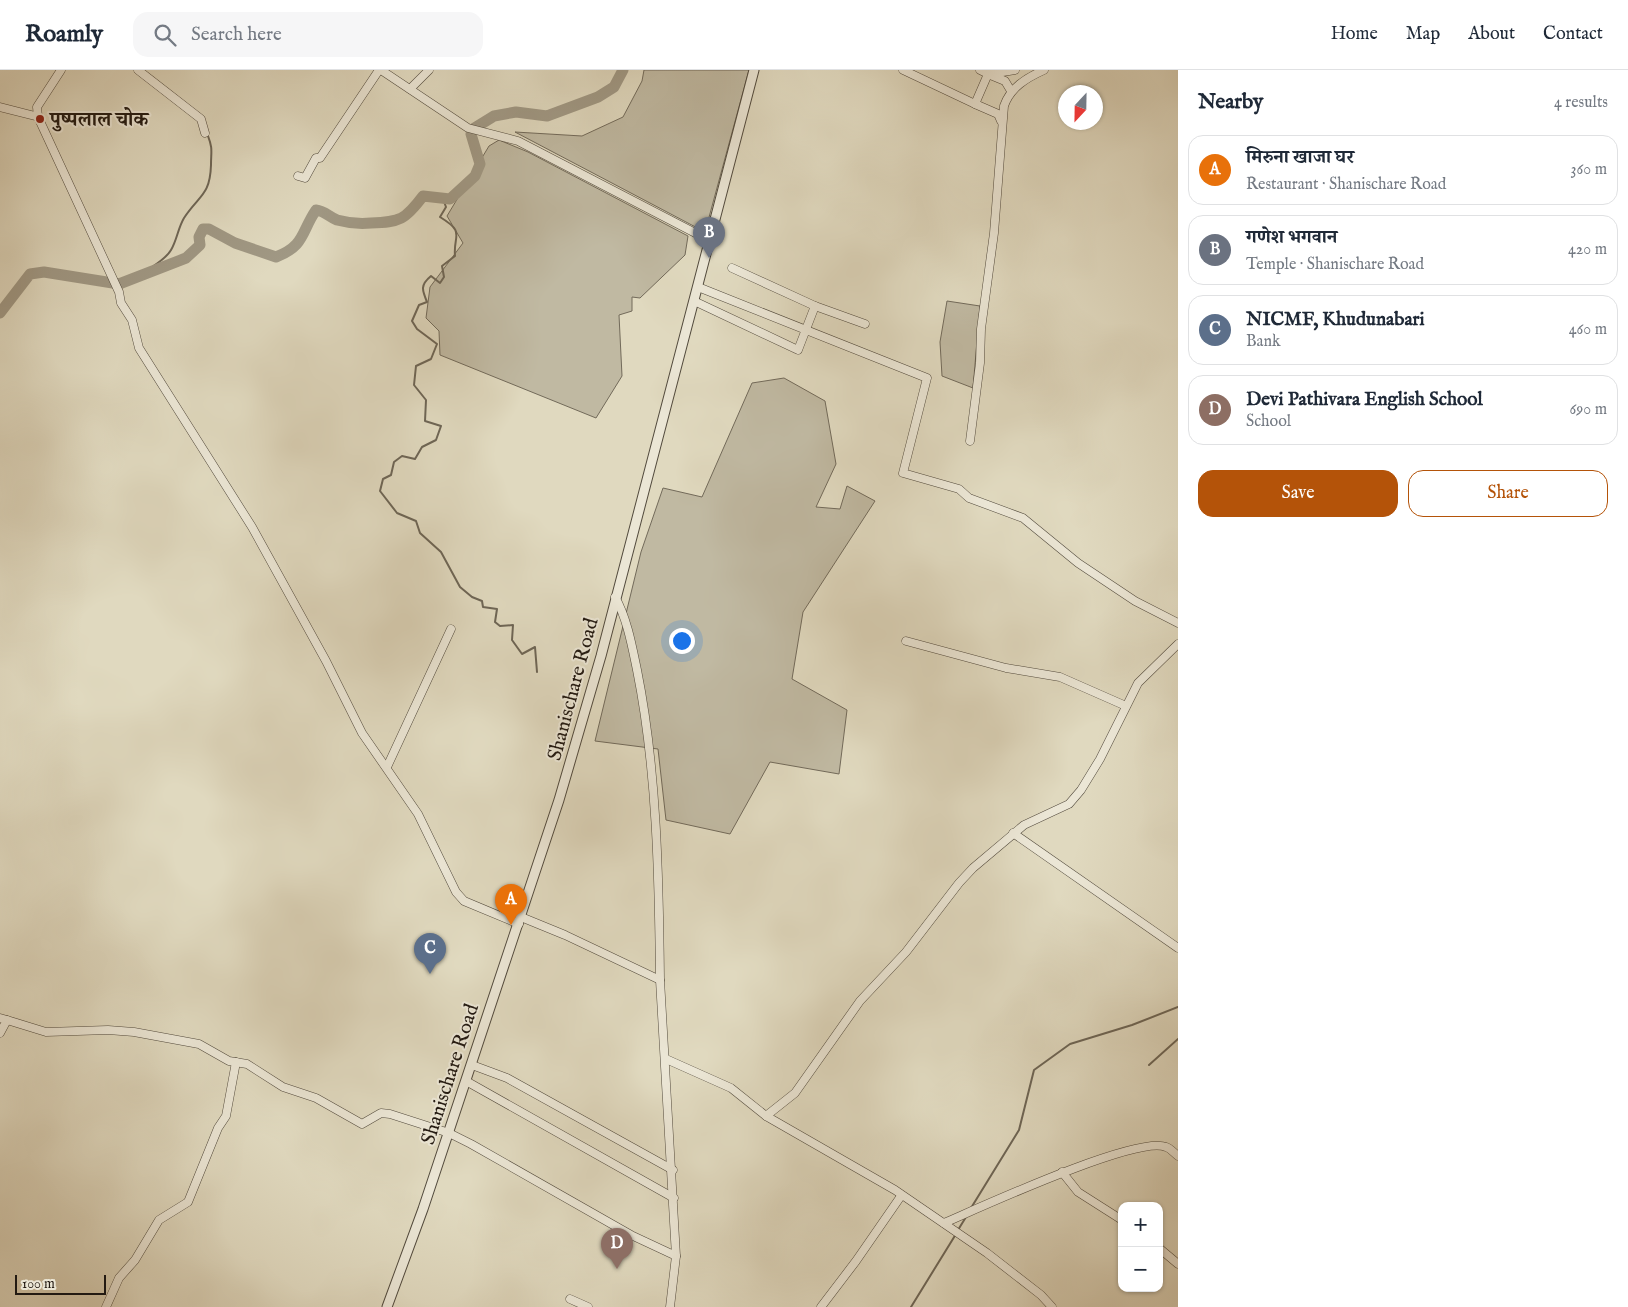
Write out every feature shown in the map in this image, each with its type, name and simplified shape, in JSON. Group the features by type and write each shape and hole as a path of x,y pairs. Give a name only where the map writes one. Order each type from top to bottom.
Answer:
{"street":[{"path":"61,70 37,107 39,117 118,292 121,303 132,320 139,348 252,527 326,661 362,732 418,814 456,892 464,901 520,920 660,980"},
{"path":"138,70 201,119 205,133"},
{"path":"298,176 305,178 316,158 320,158 380,70 468,128 518,141 692,232 709,243"},
{"path":"410,89 429,70"},
{"name":"Shanischare Road","path":"387,1307 472,1065 559,800 601,656 754,70"},
{"path":"902,70 998,114 1001,121"},
{"path":"980,70 1005,82 1012,91"},
{"path":"988,74 1015,70"},
{"path":"970,442 980,363 981,330 994,233 1001,121 1008,95 1044,70"},
{"path":"975,104 988,74"},
{"path":"0,107 39,117"},
{"path":"732,268 815,306 865,324"},
{"path":"698,287 927,378 903,473 958,489 969,498 1023,518 1086,568 1135,601 1178,624"},
{"path":"694,301 798,350 815,306"},
{"path":"615,597 628,631 644,710 655,834 660,980 673,1170 676,1256 670,1307"},
{"path":"387,767 451,629"},
{"path":"906,641 1006,668 1060,677 1126,706"},
{"path":"766,1116 795,1093 860,1002 906,952 959,883 1013,833 1069,804 1081,790 1100,759 1138,683 1178,644"},
{"path":"1013,833 1178,948"},
{"path":"0,1033 4,1019 46,1032 116,1031 199,1044 229,1061 247,1064 283,1087 316,1098 362,1124 381,1113 390,1114 448,1133 631,1235 676,1256"},
{"path":"666,1059 731,1088 766,1116 895,1190 901,1196 944,1223 1041,1295 1052,1307"},
{"path":"106,1307 119,1278 135,1260 157,1223 188,1202 218,1128 226,1116 236,1062"},
{"path":"472,1065 506,1078 673,1170"},
{"path":"466,1080 674,1198"},
{"path":"944,1223 1062,1172 1147,1146 1166,1146 1178,1156"},
{"path":"1062,1172 1078,1192 1118,1217"},
{"path":"821,1307 901,1196"},
{"path":"1163,1251 1178,1264"},
{"path":"570,1300 588,1307"}],"shaded area":[{"path":"644,70 749,70 705,232 515,132 582,136 623,117 642,81"},
{"path":"499,140 528,152 688,236 685,255 640,298 632,297 632,311 619,315 622,376 596,418 440,355 439,331 426,318 430,287 463,243 447,216 489,146"},
{"path":"947,301 980,306 973,388 942,376 940,342"},
{"path":"784,378 825,401 836,464 816,507 840,509 847,486 875,501 803,612 792,679 847,710 839,774 770,762 730,834 666,820 658,749 595,741 641,552 663,488 702,497 752,383"}],"waterway":[{"path":"0,313 30,274 44,272 119,284 186,258 200,245 199,237 203,229 209,229 235,243 276,257 285,253 297,243 316,210 337,220 350,223 389,222 406,215 423,196 450,199 475,176 480,164 471,134 473,129 494,116 516,112 547,116 598,97 614,87 623,70"},
{"path":"139,277 168,254 184,218 206,189 211,165 211,147 208,136"},
{"path":"443,199 446,207 440,217 448,222 456,231 455,256 442,266 444,277 440,283 431,276 425,282 423,291 427,302 419,305 412,321 417,329 437,344 431,359 416,366 414,385 426,400 425,421 441,426 436,440 422,447 415,459 402,456 394,462 391,475 383,479 380,491 397,513 416,521 420,533 441,552 460,587 472,597 482,601 483,607 497,609 495,622 500,626 513,625 512,640 522,654 535,647 537,672"},
{"path":"971,1208 1019,1130 1034,1070 1070,1044 1132,1025 1178,1007"},
{"path":"1149,1065 1178,1039"},
{"path":"958,1230 966,1217"},
{"path":"911,1307 956,1234"}],"place":[{"name":"पुष्पलाल चोक","path":"40,119"},
{"name":"गणेश भगवान","path":"709,258"},
{"name":"मिरुना खाजा घर","path":"511,925"},
{"name":"NICMF, Khudunabari","path":"430,974"},
{"name":"Devi Pathivara English School","path":"617,1269"}]}
